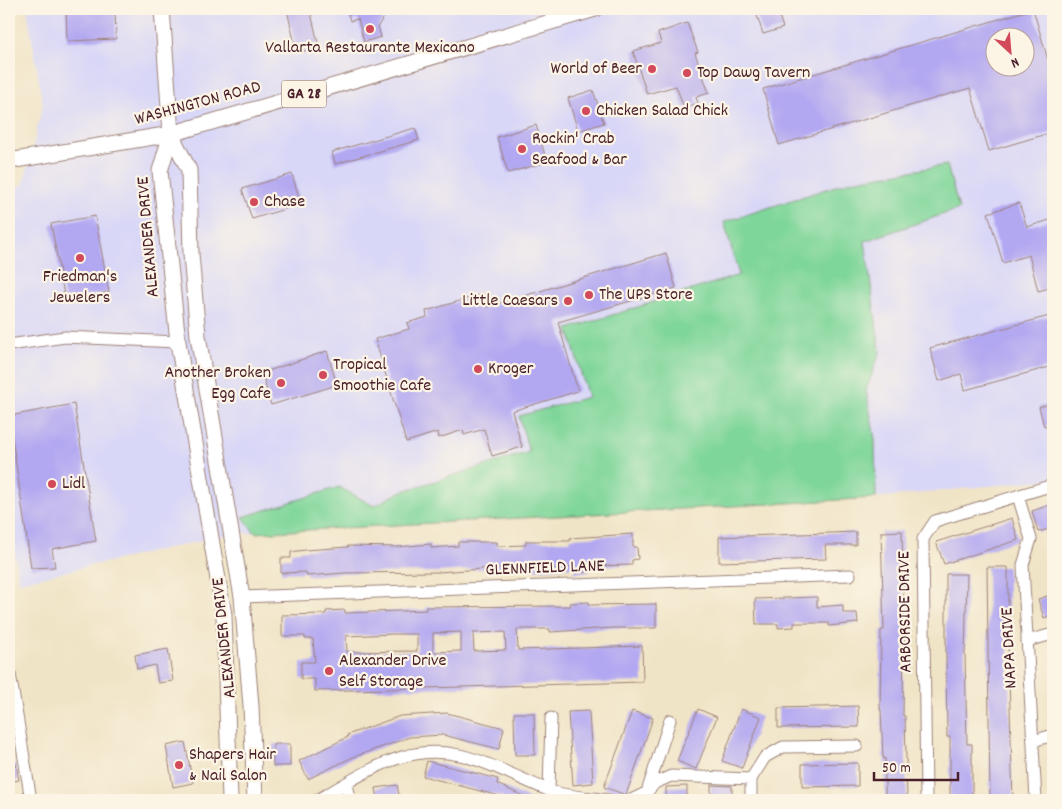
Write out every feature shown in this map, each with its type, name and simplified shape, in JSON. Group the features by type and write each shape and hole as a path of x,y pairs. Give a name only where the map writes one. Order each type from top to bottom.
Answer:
{"main road":[{"path":"162,9 170,134"},
{"name":"WASHINGTON ROAD","path":"9,161 170,134 595,9"},
{"name":"ALEXANDER DRIVE","path":"170,134 160,172 178,342 224,615 230,800"},
{"name":"ALEXANDER DRIVE","path":"170,134 189,170 191,254 198,336 242,597 251,706 255,800"}],"street":[{"path":"9,345 64,337 178,342"},
{"name":"ARBORSIDE DRIVE","path":"926,800 923,538 935,521 1053,485"},
{"name":"NAPA DRIVE","path":"1018,496 1031,539 1023,565 1036,800"},
{"name":"GLENNFIELD LANE","path":"242,597 850,575"},
{"path":"1027,641 1053,634"},
{"path":"9,668 31,800"},
{"path":"549,790 551,718"},
{"path":"646,797 670,720"},
{"path":"1033,741 1053,735"},
{"path":"751,800 751,779 765,757 783,747 856,746"},
{"path":"317,800 403,756 438,752 482,760 549,790 574,798 608,800"},
{"path":"631,800 646,797 655,783 671,776 751,779"},
{"path":"347,783 350,800"}],"shaded area":[{"path":"27,9 1053,9 1053,479 876,498 231,534 19,582 9,521 9,187 23,185 43,105"}],"green space":[{"path":"947,165 959,209 865,241 880,352 866,390 875,439 876,498 255,533 243,517 339,487 374,506 400,492 529,452 519,416 588,397 568,329 739,275 724,222 851,181"}],"building":[{"path":"66,9 115,9 116,39 67,41"},
{"path":"310,9 319,47 297,53 287,10"},
{"name":"Vallarta Restaurante Mexicano","path":"347,9 389,9 378,26 381,37 364,42 358,19 350,21"},
{"path":"755,9 777,9 783,28 763,34"},
{"path":"1033,9 1053,77 1053,132 989,151 970,88 779,145 763,89"},
{"name":"Top Dawg Tavern","path":"687,23 698,52 695,53 709,93 696,97 698,103 684,108 676,86 647,94 633,51 661,43 658,33"},
{"name":"Chicken Salad Chick","path":"593,90 604,123 578,131 568,98"},
{"name":"Rockin' Crab Seafood & Bar","path":"536,125 547,162 508,173 497,137"},
{"path":"415,128 419,140 335,164 332,152"},
{"path":"292,174 301,204 252,219 242,189"},
{"path":"1019,203 1027,227 1053,219 1053,287 1038,291 1029,255 1003,263 988,213"},
{"name":"Friedman's Jewelers","path":"95,216 109,292 65,300 51,224"},
{"name":"Kroger","path":"666,253 676,288 558,322 578,391 512,411 522,447 492,456 484,429 464,435 463,430 439,438 438,432 406,442 375,339 409,329 407,323 427,317 426,311 483,294 487,307"},
{"path":"1053,315 1053,366 965,390 961,374 939,381 930,348"},
{"path":"327,351 337,385 271,405 262,373"},
{"path":"1053,403 1053,424 1044,426 1039,407"},
{"name":"Lidl","path":"74,404 96,541 52,549 55,567 31,568 9,416"},
{"path":"1053,504 1053,528 1038,532 1032,511"},
{"path":"1012,518 1018,540 944,564 936,542"},
{"path":"902,531 903,716 905,716 907,800 885,800 885,758 883,758 880,710 881,630 884,630 881,532"},
{"path":"856,532 856,545 825,545 826,559 719,562 719,537"},
{"path":"633,534 633,547 637,547 638,559 632,560 632,565 590,566 590,572 575,573 575,567 527,570 527,566 438,572 344,573 307,576 306,572 281,573 281,558 291,558 291,552 305,550 348,546 396,547 431,544 431,548 458,546 458,542 497,542 497,546 526,545 526,541 570,541 570,538"},
{"path":"987,567 1008,567 1008,649 1013,800 990,800"},
{"path":"946,574 967,574 965,654 967,744 972,744 972,800 950,800 950,737 947,737"},
{"path":"1053,594 1053,615 1044,618 1038,599"},
{"path":"817,597 817,607 843,605 843,613 857,613 858,623 829,626 829,623 794,623 794,627 778,628 778,624 756,624 755,599"},
{"path":"589,602 589,605 656,604 656,628 613,628 550,632 550,629 517,629 518,650 642,646 643,682 315,691 315,679 301,679 301,662 315,662 313,639 305,639 305,636 282,636 282,615 326,614 326,611 345,610 345,613 426,610 426,607 571,606 570,603","holes":["461,632 461,651 433,652 433,633","505,632 506,650 474,651 473,633","417,634 417,651 347,652 346,636"]},
{"path":"168,649 173,681 158,683 155,665 137,669 135,655"},
{"path":"858,706 859,727 778,728 778,708"},
{"path":"698,709 717,717 696,769 677,761"},
{"path":"741,709 761,717 742,768 722,761"},
{"path":"589,711 593,783 573,785 568,712"},
{"path":"632,711 653,718 626,795 604,787"},
{"path":"447,713 504,728 499,749 443,735 410,737 351,758 308,779 299,761 348,737 347,735 400,716"},
{"path":"514,713 534,713 535,755 515,755"},
{"name":"Shapers Hair & Nail Salon","path":"185,742 193,783 173,787 166,746"},
{"path":"273,744 290,744 290,766 273,766"},
{"path":"427,761 498,779 497,784 532,800 502,800 503,797 423,776"},
{"path":"858,763 858,786 802,787 802,764"},
{"path":"16,764 19,780 9,782 9,766"},
{"path":"397,785 400,800 378,800 376,788"},
{"path":"711,785 732,786 732,800 711,800"},
{"path":"687,786 687,800 666,800 666,787"}],"place":[{"name":"Vallarta Restaurante Mexicano","path":"370,29"},
{"name":"World of Beer","path":"652,69"},
{"name":"Top Dawg Tavern","path":"687,73"},
{"name":"Chicken Salad Chick","path":"586,111"},
{"name":"Rockin' Crab Seafood & Bar","path":"522,149"},
{"name":"Chase","path":"254,202"},
{"name":"Friedman's Jewelers","path":"80,258"},
{"name":"The UPS Store","path":"589,295"},
{"name":"Little Caesars","path":"568,301"},
{"name":"Kroger","path":"478,369"},
{"name":"Tropical Smoothie Cafe","path":"323,375"},
{"name":"Another Broken Egg Cafe","path":"281,383"},
{"name":"Lidl","path":"52,484"},
{"name":"Alexander Drive Self Storage","path":"329,671"},
{"name":"Shapers Hair & Nail Salon","path":"179,765"}]}
